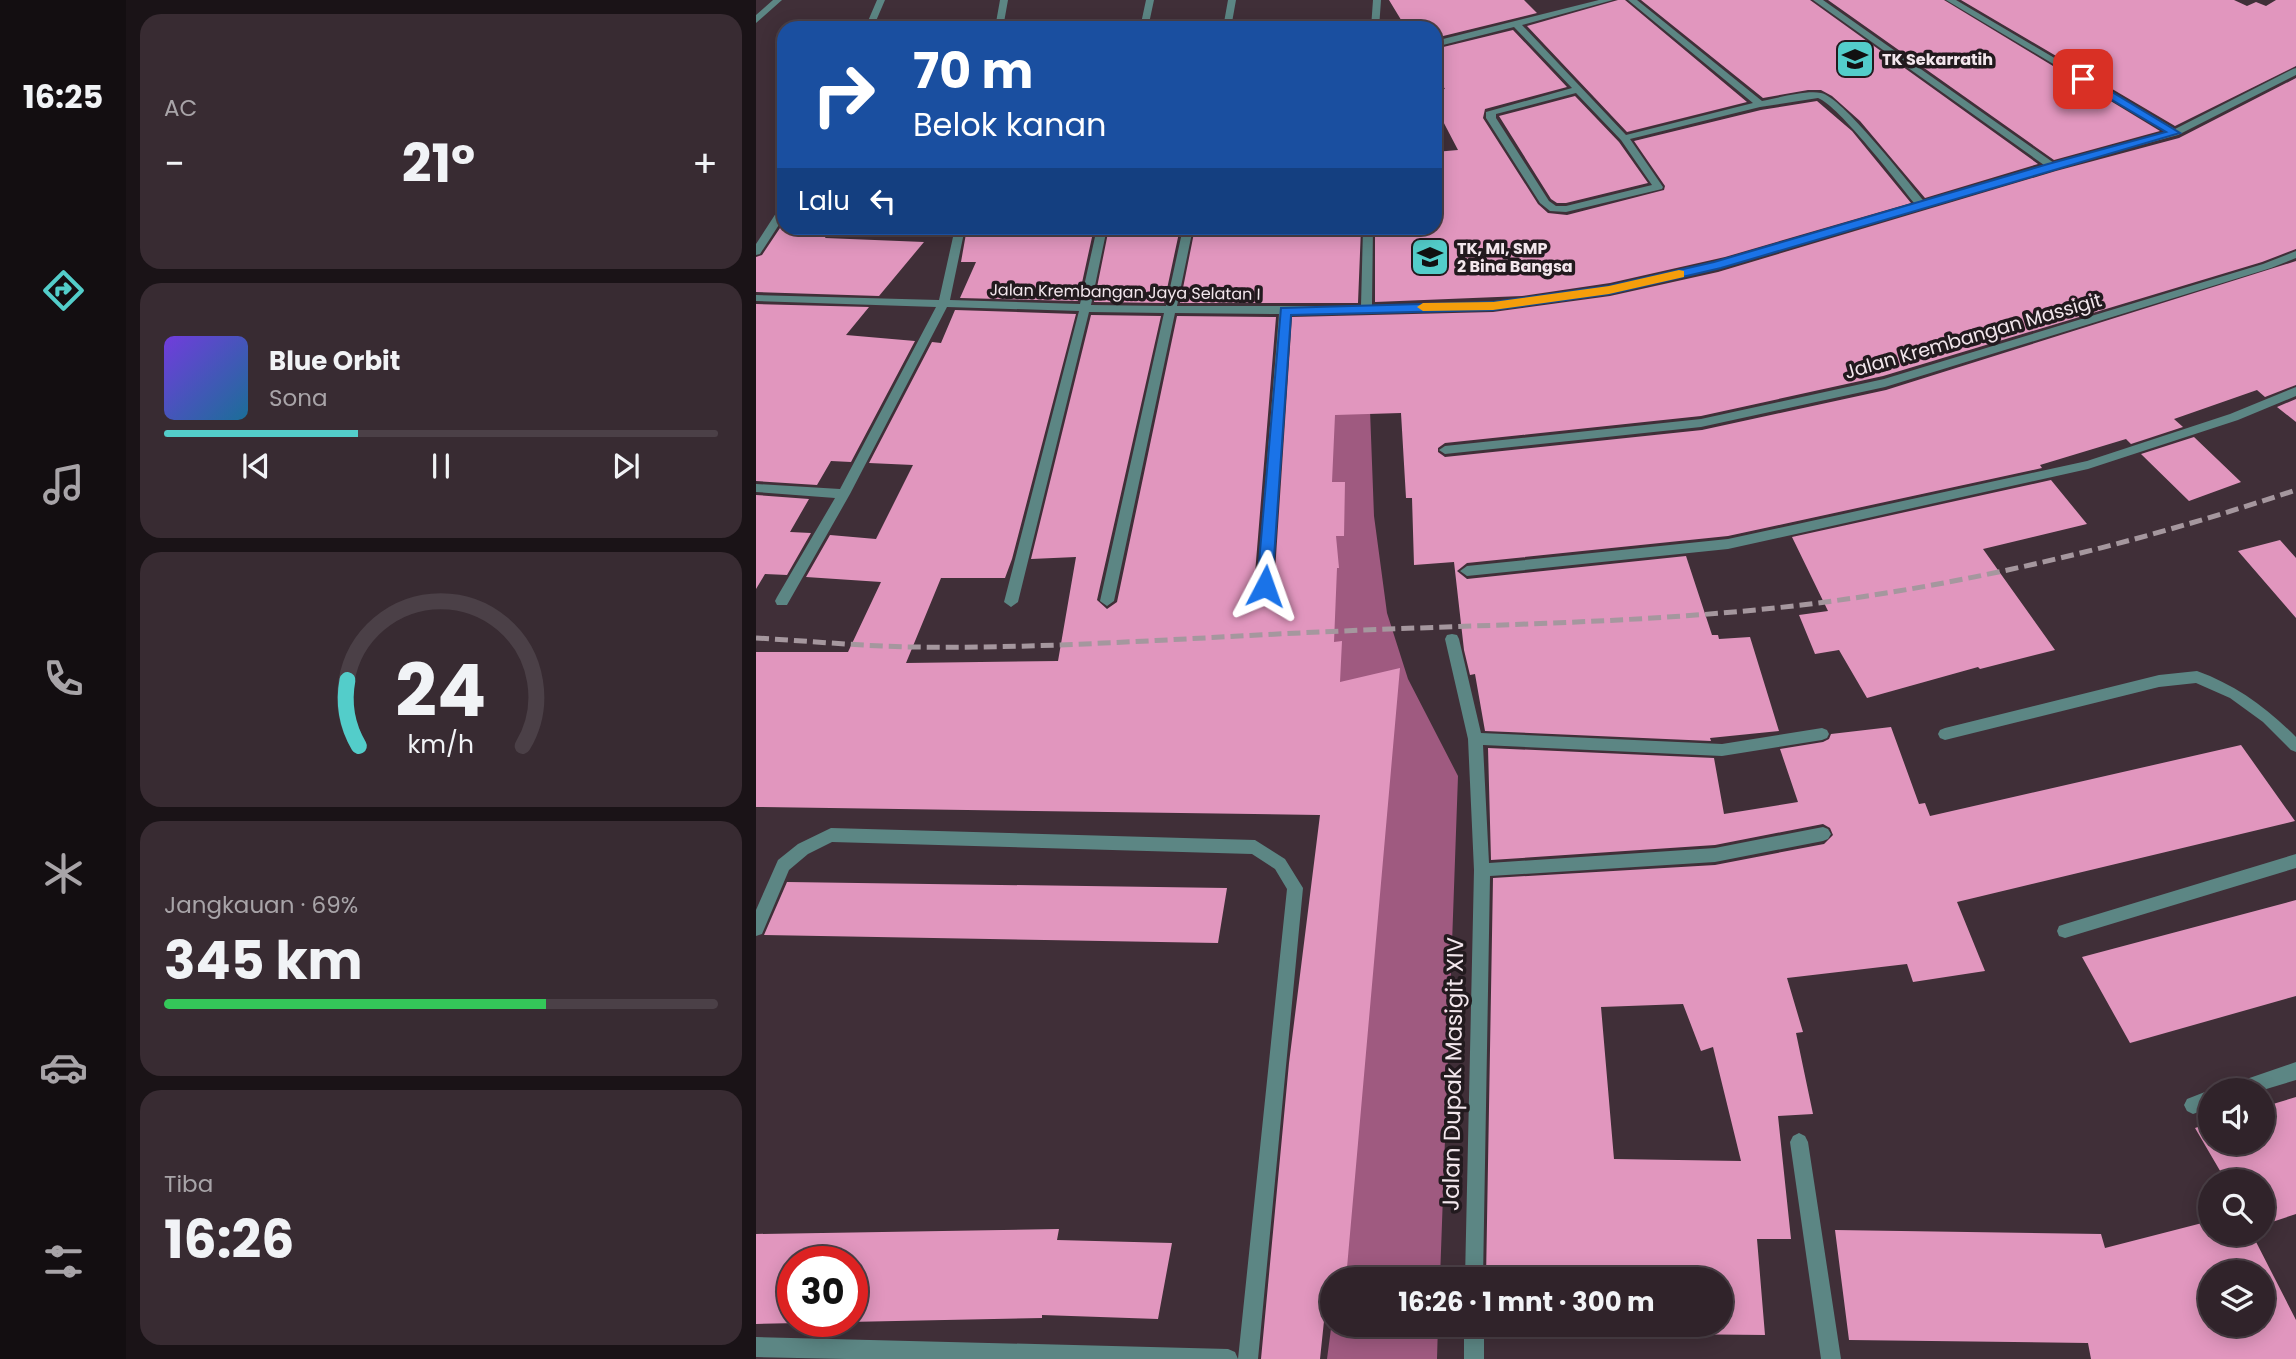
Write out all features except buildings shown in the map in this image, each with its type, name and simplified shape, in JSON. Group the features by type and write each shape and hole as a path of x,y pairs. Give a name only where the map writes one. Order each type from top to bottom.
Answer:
{"street":[{"path":"756,20 778,0"},
{"path":"872,21 881,0"},
{"path":"1000,21 1004,0"},
{"path":"1146,21 1150,0"},
{"path":"1228,21 1232,0"},
{"path":"1376,21 1377,0"},
{"path":"1442,42 1609,0"},
{"path":"1632,0 1760,104"},
{"path":"1817,0 2052,166"},
{"path":"1950,0 2175,133"},
{"path":"1516,24 1624,138 1658,187 1566,209 1554,209 1545,203 1491,118 1491,112 1577,90"},
{"name":"Jalan Krembangan Jaya Selatan I","path":"756,298 1285,311 1493,306 1609,290 1717,266 2052,166 2175,133 2296,71"},
{"path":"1624,138 1760,104 1819,95 1827,98 1923,206"},
{"path":"756,252 777,220"},
{"path":"782,601 844,494 944,303 959,235"},
{"path":"1011,602 1085,308 1101,235"},
{"path":"1107,601 1187,235"},
{"path":"1366,307 1368,235"},
{"name":"Jalan Krembangan Massigit","path":"1445,450 1701,423 1885,383 2267,266 2296,254"},
{"path":"1265,586 1285,311"},
{"path":"1468,572 1741,541 2088,465 2234,418 2296,391"},
{"path":"756,488 844,494"},
{"name":"Jalan Dupak Masigit XIV","path":"1452,639 1475,738 1482,870 1474,1267"},
{"path":"1945,734 2159,681 2197,677 2235,694 2268,718 2296,746"},
{"path":"1475,738 1722,750 1822,734"},
{"path":"1482,870 1716,855 1823,834"},
{"path":"756,929 783,865 803,849 831,835 1255,846 1280,864 1295,888 1248,1359"},
{"path":"2065,931 2296,861"},
{"path":"2275,1078 2296,1071"},
{"path":"1799,1142 1831,1359"},
{"path":"1474,1337 1474,1359"},
{"path":"756,1347 1228,1359"}],"waterway":[{"path":"1388,1267 1416,776 1368,679 1350,613 1344,581 1339,516 1337,386 1367,389 1415,381"},
{"path":"1382,1359 1383,1337"}],"railway":[{"path":"756,638 892,646 1019,646 1576,622 1752,610 1872,595 1995,573 2117,544 2296,490"}],"slow traffic":[{"path":"1423,307 1493,306 1609,290 1679,274"}],"place":[{"name":"TK Sekarratih","path":"1855,59"},
{"name":"TK, MI, SMP 2 Bina Bangsa","path":"1430,257"}],"route":[{"path":"1265,586 1285,311 1493,306 1609,290 1717,266 2052,166 2175,133 2083,79"}]}
